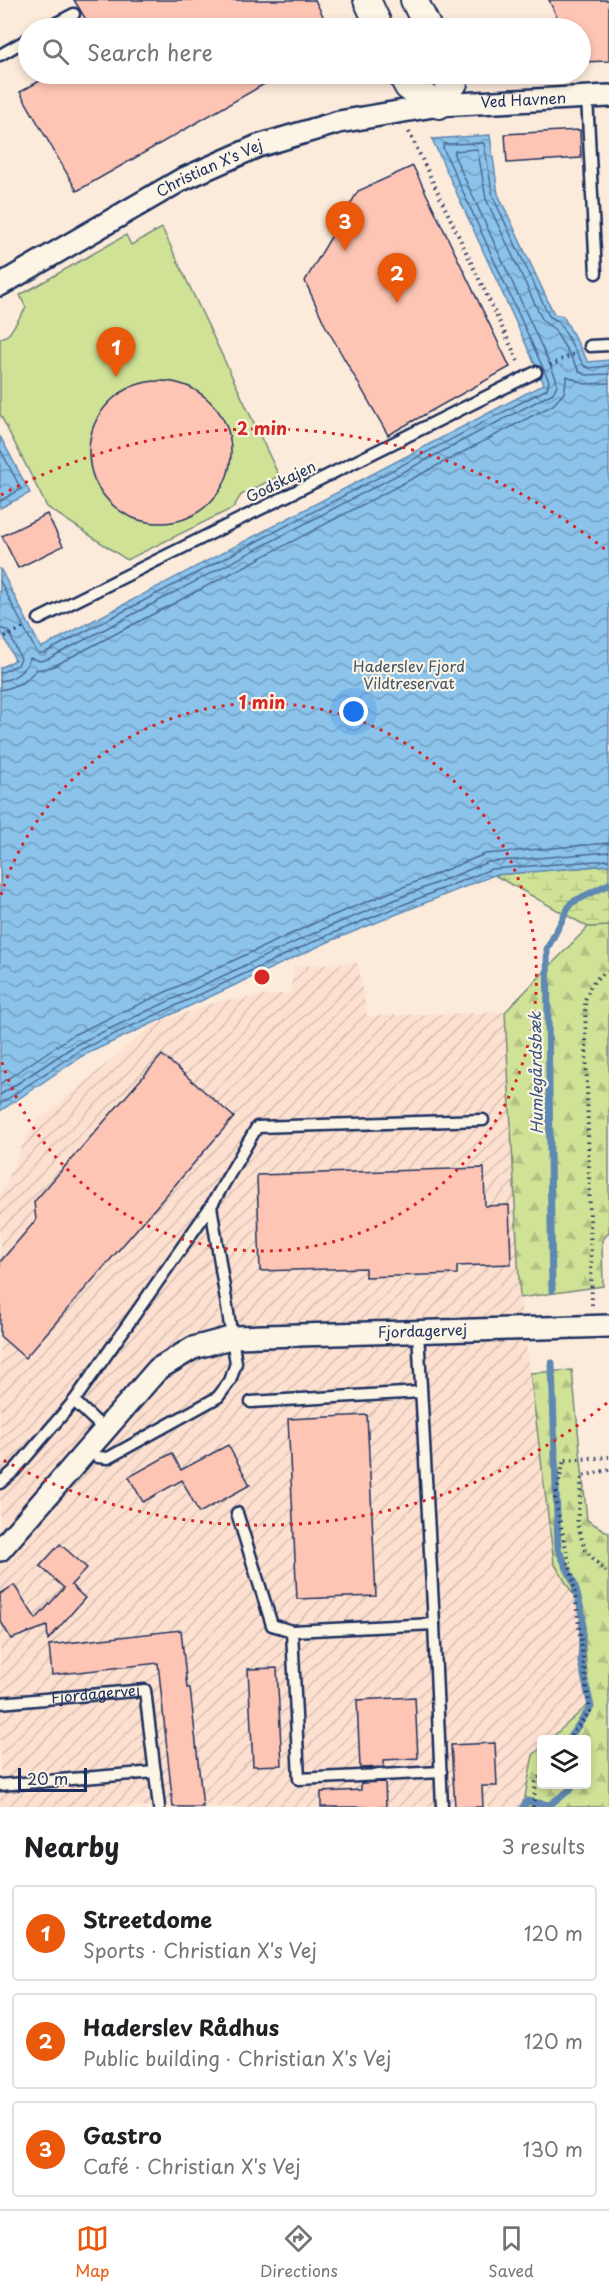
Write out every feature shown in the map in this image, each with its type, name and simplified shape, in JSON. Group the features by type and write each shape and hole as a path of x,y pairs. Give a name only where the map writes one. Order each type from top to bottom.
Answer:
{"street":[{"path":"367,0 375,18"},
{"path":"414,0 423,18"},
{"path":"406,84 439,105 453,84"},
{"name":"Ved Havnen","path":"439,105 609,96"},
{"name":"Christian X's Vej","path":"0,285 181,180 258,146 339,122 439,105"},
{"name":"Fjordagervej","path":"0,1550 158,1369 193,1348 234,1337 601,1327"}],"lane":[{"path":"66,18 74,14"},
{"path":"0,55 18,45"},
{"path":"587,98 596,273"},
{"path":"590,346 609,345"},
{"name":"Godskajen","path":"39,619 531,375"},
{"path":"0,1483 14,1471 74,1401 211,1206 257,1127 483,1120"},
{"path":"89,1448 98,1457 108,1458 218,1397 230,1381 236,1363 234,1337 211,1206"},
{"path":"418,1332 435,1624 442,1807"},
{"path":"251,1402 421,1392"},
{"path":"74,1401 105,1430"},
{"path":"237,1512 272,1625 292,1631 435,1624"},
{"path":"292,1631 299,1779 441,1772"},
{"name":"Fjordagervej","path":"0,1703 145,1690 159,1807"},
{"path":"0,1785 154,1772"}],"path":[{"path":"399,112 531,375 590,346"},
{"path":"0,640 39,619"},
{"path":"601,1327 585,1000 589,987 598,976 609,971"},
{"path":"571,1735 590,1711 573,1580 555,1499 564,1460 609,1457"},
{"path":"609,1470 582,1476 577,1523 585,1550 609,1575"},
{"path":"533,1807 537,1781"}],"shaded area":[{"path":"358,963 367,1016 505,1012 520,1298 554,1563 582,1609 589,1705 555,1735 537,1735 537,1752 533,1755 523,1807 0,1807 0,1196 31,1127 154,1024 219,1001 290,993 294,966"}],"green space":[{"path":"162,228 279,476 241,495 233,508 127,560 47,507 0,414 0,339 9,334 26,308 20,295 126,235 131,245"},
{"path":"609,865 609,926 588,927 494,875"},
{"path":"609,926 609,1232 602,1241 603,1286 520,1298 505,1012 588,927"},
{"path":"572,1370 587,1520 609,1533 609,1807 523,1807 533,1755 537,1752 537,1789 591,1789 591,1735 554,1735 589,1704 582,1609 554,1563 530,1373"}],"water":[{"name":"Haderslev Fjord Vildtreservat","path":"490,135 498,194 554,314 563,316 588,362 609,360 609,865 494,875 328,942 82,1056 0,1111 0,668 15,660 0,629 0,568 41,648 544,384 432,139"},
{"path":"0,436 30,493 0,508"}],"building":[{"path":"74,0 315,0 324,18 85,18"},
{"path":"549,0 609,0 609,61 591,62 591,18 557,18"},
{"path":"34,84 264,84 77,191 20,92"},
{"path":"580,130 581,158 507,163 505,134"},
{"path":"413,166 510,367 388,435 325,325 305,281 358,191"},
{"path":"160,381 187,387 210,402 225,425 231,452 225,479 210,502 187,517 160,523 133,517 110,502 95,479 89,452 95,425 110,402 133,387"},
{"path":"47,514 63,546 18,568 2,536"},
{"path":"162,1055 234,1117 25,1358 0,1336 0,1262 36,1220 34,1202"},
{"path":"484,1168 485,1206 509,1205 511,1264 457,1266 457,1274 365,1277 365,1268 260,1271 257,1175"},
{"path":"367,1415 376,1596 297,1599 288,1419"},
{"path":"228,1445 250,1485 199,1513 182,1480 143,1502 129,1477 172,1453 181,1470"},
{"path":"60,1544 87,1568 71,1585 85,1598 48,1640 47,1626 11,1639 0,1620 0,1594 14,1585 36,1619 64,1588 40,1566"},
{"path":"181,1630 203,1807 173,1807 158,1663 52,1675 49,1645"},
{"path":"277,1668 282,1765 253,1766 248,1669"},
{"path":"415,1697 418,1758 384,1760 384,1767 360,1768 357,1700"},
{"path":"495,1743 497,1786 482,1786 483,1807 455,1807 451,1745"},
{"path":"385,1782 386,1807 321,1807 321,1792 361,1790 361,1783"}],"waterway":[{"name":"Humlegårdsbæk","path":"552,1290 547,949 571,903 609,884"},
{"name":"Humlegårdsbæk","path":"552,1363 558,1549 574,1583 583,1617 581,1662 591,1707 571,1735"},
{"name":"Humlegårdsbæk","path":"523,1807 527,1801 549,1805 571,1789"}],"place":[{"name":"Gastro","path":"345,251"},
{"name":"Haderslev Rådhus","path":"397,303"},
{"name":"Streetdome","path":"116,377"}]}
